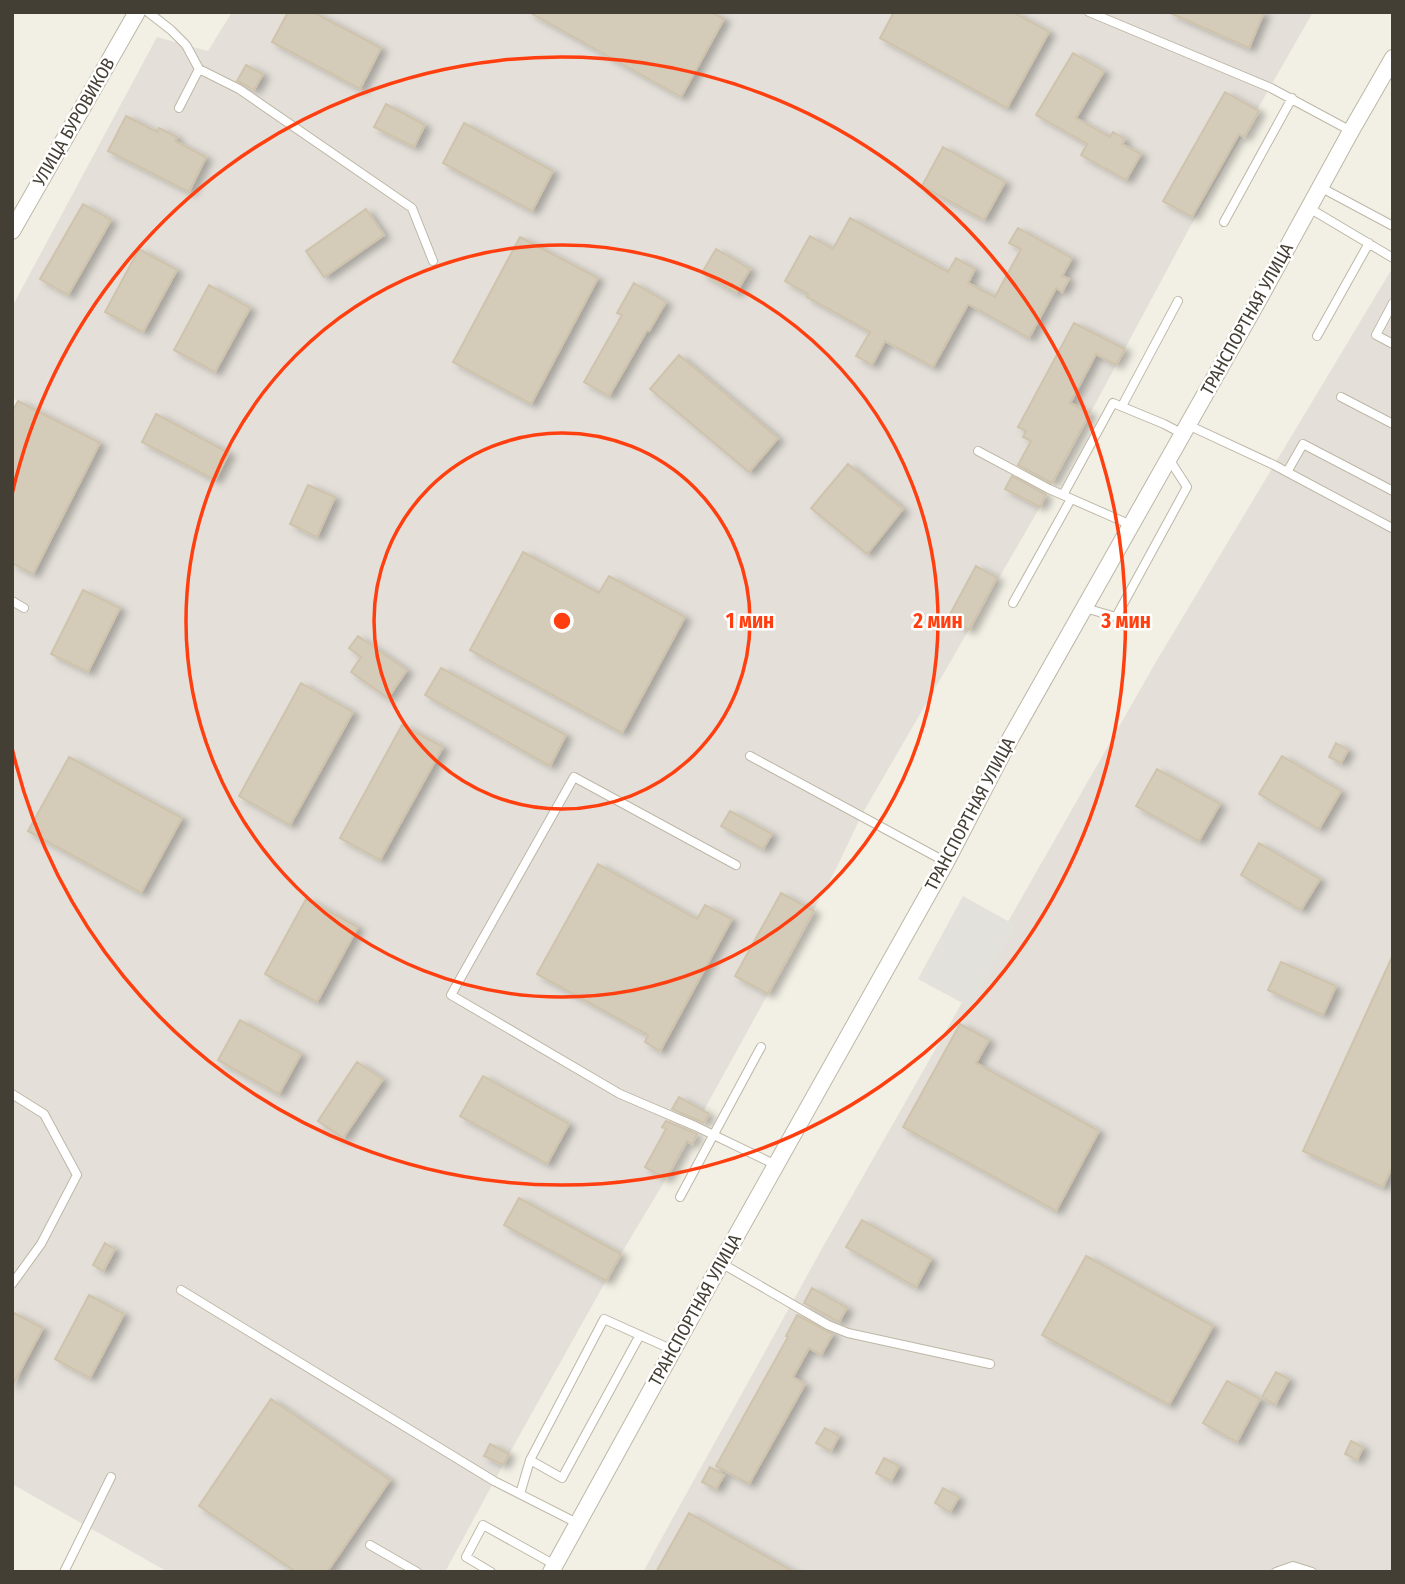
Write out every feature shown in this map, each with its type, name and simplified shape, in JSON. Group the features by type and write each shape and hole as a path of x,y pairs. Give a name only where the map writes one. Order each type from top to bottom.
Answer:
{"street":[{"name":"УЛИЦА БУРОВИКОВ","path":"12,231 136,12"},
{"name":"ТРАНСПОРТНАЯ УЛИЦА","path":"553,1568 946,862 1009,741 1393,58"}],"lane":[{"path":"148,12 186,45 199,69 239,89 412,208 433,261"},
{"path":"1089,12 1271,88 1351,131"},
{"path":"179,108 199,69"},
{"path":"1224,222 1292,98"},
{"path":"1320,187 1393,226"},
{"path":"1309,208 1393,258"},
{"path":"1317,336 1369,243"},
{"path":"1122,406 1178,301"},
{"path":"1393,303 1376,335 1393,344"},
{"path":"1341,397 1393,424"},
{"path":"1013,603 1114,402 1287,472 1393,527"},
{"path":"1287,472 1303,444 1393,491"},
{"path":"978,451 1067,497 1131,525"},
{"path":"1085,608 1116,617 1187,487 1169,459"},
{"path":"12,601 24,608"},
{"path":"750,756 946,862"},
{"path":"736,865 574,777 451,995 620,1094 776,1165"},
{"path":"680,1197 761,1047"},
{"path":"12,1094 44,1114 77,1175 41,1244 12,1284"},
{"path":"721,1263 828,1325 848,1333 990,1364"},
{"path":"181,1290 482,1474 577,1523"},
{"path":"520,1494 530,1460 604,1319 673,1350"},
{"path":"530,1460 562,1478 640,1335"},
{"path":"64,1572 111,1477"},
{"path":"491,1572 466,1558 484,1525 553,1568"},
{"path":"370,1545 417,1572"},
{"path":"1276,1572 1293,1566 1312,1572"}],"shaded area":[{"path":"232,12 1313,12 1189,229 1040,507 861,816 837,867 768,994 445,1572 168,1572 12,1484 12,412 18,401 12,398 12,307 157,37 208,51"},
{"path":"1393,267 1393,1572 643,1572 824,1245 1157,660"},
{"path":"963,896 1015,925 970,1007 918,979"}],"building":[{"path":"288,12 313,12 381,48 360,89 272,42"},
{"path":"529,12 711,12 724,19 681,97"},
{"path":"894,12 1013,12 1049,32 1007,108 880,38"},
{"path":"1168,12 1264,12 1249,48"},
{"path":"1073,53 1104,71 1076,118 1110,137 1113,132 1125,139 1122,144 1141,154 1126,180 1081,155 1087,144 1036,115"},
{"path":"246,65 263,74 254,90 237,81"},
{"path":"1225,92 1259,111 1244,137 1239,134 1192,217 1163,201"},
{"path":"386,104 425,125 414,147 374,127"},
{"path":"126,116 157,132 159,128 177,137 175,141 206,157 189,192 108,151"},
{"path":"464,123 553,171 532,211 443,163"},
{"path":"943,147 1005,182 984,220 922,186"},
{"path":"83,204 111,220 68,295 40,279"},
{"path":"366,209 384,235 324,277 306,251"},
{"path":"850,218 948,272 956,258 975,269 968,283 995,297 1021,249 1009,243 1018,228 1072,258 1062,276 1069,279 1062,292 1056,288 1029,338 968,304 933,367 885,341 872,365 856,356 870,332 807,297 808,294 785,281 810,236 833,249"},
{"path":"520,237 598,278 531,404 453,362"},
{"path":"139,249 177,270 143,332 105,312"},
{"path":"716,249 750,269 736,293 702,273"},
{"path":"634,283 666,302 609,396 584,382 622,315 617,313"},
{"path":"209,285 250,308 215,372 174,350"},
{"path":"1074,323 1125,349 1116,365 1096,354 1070,403 1090,413 1052,483 1018,465 1031,441 1023,437 1026,431 1018,427"},
{"path":"679,355 778,438 749,472 650,389"},
{"path":"18,401 100,443 33,574 12,563 12,412"},
{"path":"156,414 229,453 215,480 142,442"},
{"path":"848,464 903,509 867,554 811,508"},
{"path":"1012,476 1046,495 1040,507 1005,489"},
{"path":"308,485 335,497 317,537 290,524"},
{"path":"523,552 599,593 609,576 685,617 622,733 470,650"},
{"path":"976,566 997,578 969,630 948,618"},
{"path":"83,590 120,608 88,672 51,654"},
{"path":"358,636 407,670 388,698 351,672 361,657 349,648"},
{"path":"441,668 566,735 550,766 425,695"},
{"path":"301,683 353,712 290,825 239,796"},
{"path":"402,725 443,747 380,860 340,838"},
{"path":"1336,743 1348,750 1341,763 1329,757"},
{"path":"1282,756 1341,791 1319,829 1259,794"},
{"path":"69,757 182,818 141,893 28,831"},
{"path":"1157,769 1220,804 1199,841 1136,806"},
{"path":"730,811 772,834 763,849 721,826"},
{"path":"1259,843 1320,879 1301,910 1241,875"},
{"path":"598,864 697,919 705,905 732,919 660,1051 645,1042 648,1035 537,974"},
{"path":"781,893 814,911 768,994 735,976"},
{"path":"306,899 358,927 317,1002 265,974"},
{"path":"1393,955 1393,1165 1383,1187 1303,1151"},
{"path":"1281,962 1336,986 1323,1015 1268,990"},
{"path":"240,1020 301,1054 279,1094 218,1060"},
{"path":"960,1024 989,1040 976,1063 1099,1131 1056,1211 903,1127"},
{"path":"357,1062 383,1079 343,1138 318,1121"},
{"path":"483,1076 569,1124 547,1164 460,1116"},
{"path":"679,1097 709,1114 704,1123 672,1109"},
{"path":"666,1121 697,1134 692,1144 687,1141 666,1179 645,1167 666,1129 662,1127"},
{"path":"519,1198 621,1254 606,1281 504,1225"},
{"path":"862,1220 931,1259 916,1287 846,1247"},
{"path":"105,1243 115,1249 103,1271 93,1265"},
{"path":"1086,1256 1213,1326 1169,1405 1042,1335"},
{"path":"812,1288 847,1308 839,1322 804,1303"},
{"path":"89,1295 124,1314 90,1378 55,1359"},
{"path":"12,1312 43,1328 12,1386"},
{"path":"797,1315 833,1334 821,1355 809,1348 793,1377 805,1384 749,1484 716,1466 788,1337 786,1336"},
{"path":"1276,1372 1289,1379 1275,1405 1262,1397"},
{"path":"1227,1381 1260,1399 1237,1442 1203,1423"},
{"path":"271,1399 390,1480 327,1572 296,1572 199,1506"},
{"path":"825,1428 839,1436 831,1451 816,1443"},
{"path":"1351,1441 1363,1447 1357,1460 1345,1454"},
{"path":"490,1444 509,1454 503,1465 484,1456"},
{"path":"884,1458 899,1466 891,1481 876,1473"},
{"path":"710,1467 724,1475 716,1489 702,1482"},
{"path":"943,1488 959,1497 950,1512 935,1503"},
{"path":"689,1513 794,1572 656,1572"}]}
